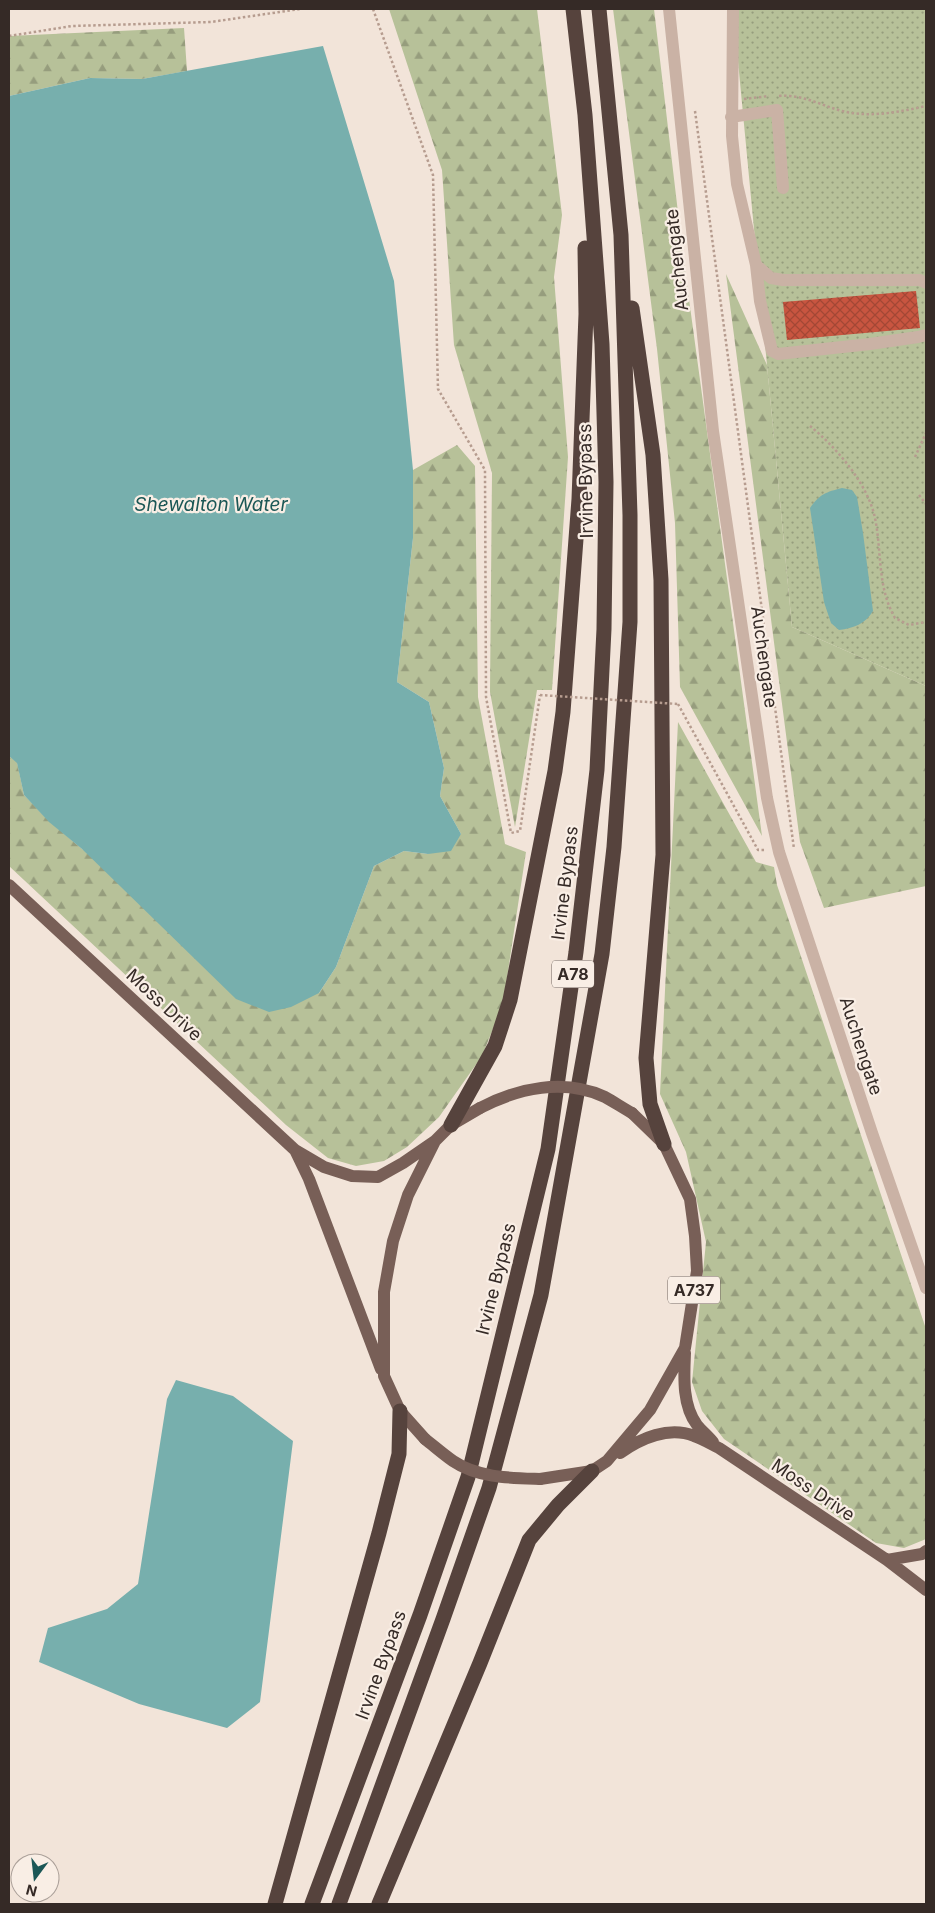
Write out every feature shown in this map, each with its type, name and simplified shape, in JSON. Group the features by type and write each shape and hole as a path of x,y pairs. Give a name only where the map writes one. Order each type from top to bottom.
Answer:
{"highway":[{"name":"Irvine Bypass","path":"312,1904 420,1615 468,1477 548,1149 587,861 597,770 604,629 606,482 602,344 585,115 573,9"},
{"name":"A78","path":"339,1904 443,1619 494,1470 541,1295 602,954 614,847 630,622 630,515 621,235 599,9"},
{"path":"451,1125 495,1046 510,1000 555,771 563,712 579,499 582,425 586,314 585,115"},
{"path":"621,235 654,455 661,580 663,855 646,1058 650,1104 664,1144"},
{"path":"275,1904 397,1463 400,1411"},
{"path":"379,1904 480,1663 529,1540 558,1505 592,1471"}],"main road":[{"name":"Moss Drive","path":"9,885 295,1150 324,1167 352,1176 378,1176 404,1163 435,1141"},
{"name":"A737","path":"546,1087 573,1087 605,1097 632,1113 664,1144 690,1198 697,1272 685,1348 650,1410 607,1461 592,1471 540,1479 511,1478 483,1474 454,1462 425,1439 400,1411 384,1376 384,1292 393,1241 408,1194 435,1141 451,1125 493,1101 525,1090 546,1087"},
{"name":"Moss Drive","path":"295,1150 309,1179 384,1376"},
{"name":"Moss Drive","path":"685,1348 684,1386 689,1409 696,1424 719,1448"},
{"name":"Moss Drive","path":"607,1461 638,1440 668,1432 692,1435 719,1448 886,1560 926,1590"},
{"path":"886,1560 922,1554 926,1551"}],"street":[{"name":"Auchengate","path":"669,9 713,431 767,798 779,852 872,1134 926,1288"},
{"path":"733,9 731,117 737,184 756,265 760,300 772,351 778,354 880,343 926,335"},
{"path":"731,117 777,110 783,188"},
{"path":"756,265 771,278 783,280 920,280 926,283"}],"path":[{"path":"9,36 72,26 211,22 300,9"},
{"path":"373,9 433,175 438,389 485,470 486,697 511,833 520,831 540,695 678,704 758,850 779,852 794,850 694,105"},
{"path":"736,101 792,95 843,111 865,115 900,112 926,106"},
{"path":"810,426 823,437 870,497 875,519 884,595 895,618 909,625 926,622"},
{"path":"915,457 926,433"},
{"path":"919,494 926,504"}],"green space":[{"path":"389,9 537,9 562,215 554,277 568,457 552,690 537,690 515,827 490,692 492,473 454,345 442,170"},
{"path":"613,9 654,9 683,255 762,836 680,687 675,523 657,349"},
{"path":"733,9 926,9 926,686 792,627"},
{"path":"184,28 187,71 142,79 90,78 9,96 9,36"},
{"path":"726,274 767,365 792,627 926,686 926,886 824,908 800,842"},
{"path":"457,445 475,466 478,697 505,844 526,852 503,1004 482,1056 439,1117 407,1147 384,1161 356,1166 328,1158 286,1125 9,866 9,756 17,762 24,795 49,821 82,849 319,993 336,967 374,866 404,851 428,854 461,834 440,796 444,768 429,702 397,682 413,538 413,470"},
{"path":"678,722 756,862 774,867 777,885 926,1329 926,1539 904,1548 876,1543 724,1439 702,1411 692,1382 706,1242 686,1152 660,1094"}],"water":[{"name":"Shewalton Water","path":"323,46 394,281 413,470 413,538 397,682 429,702 444,768 440,796 461,834 451,851 428,854 404,851 374,866 336,967 319,993 291,1007 269,1012 236,999 82,849 49,822 24,795 17,763 9,756 9,96 90,78 142,79"},
{"path":"842,488 852,490 857,497 873,611 859,625 839,630 831,623 824,602 810,508 824,494"},
{"path":"176,1380 233,1396 293,1441 260,1702 227,1728 139,1704 39,1662 48,1628 107,1609 138,1584 167,1399"}],"building":[{"path":"916,291 920,328 787,340 783,302"}]}
